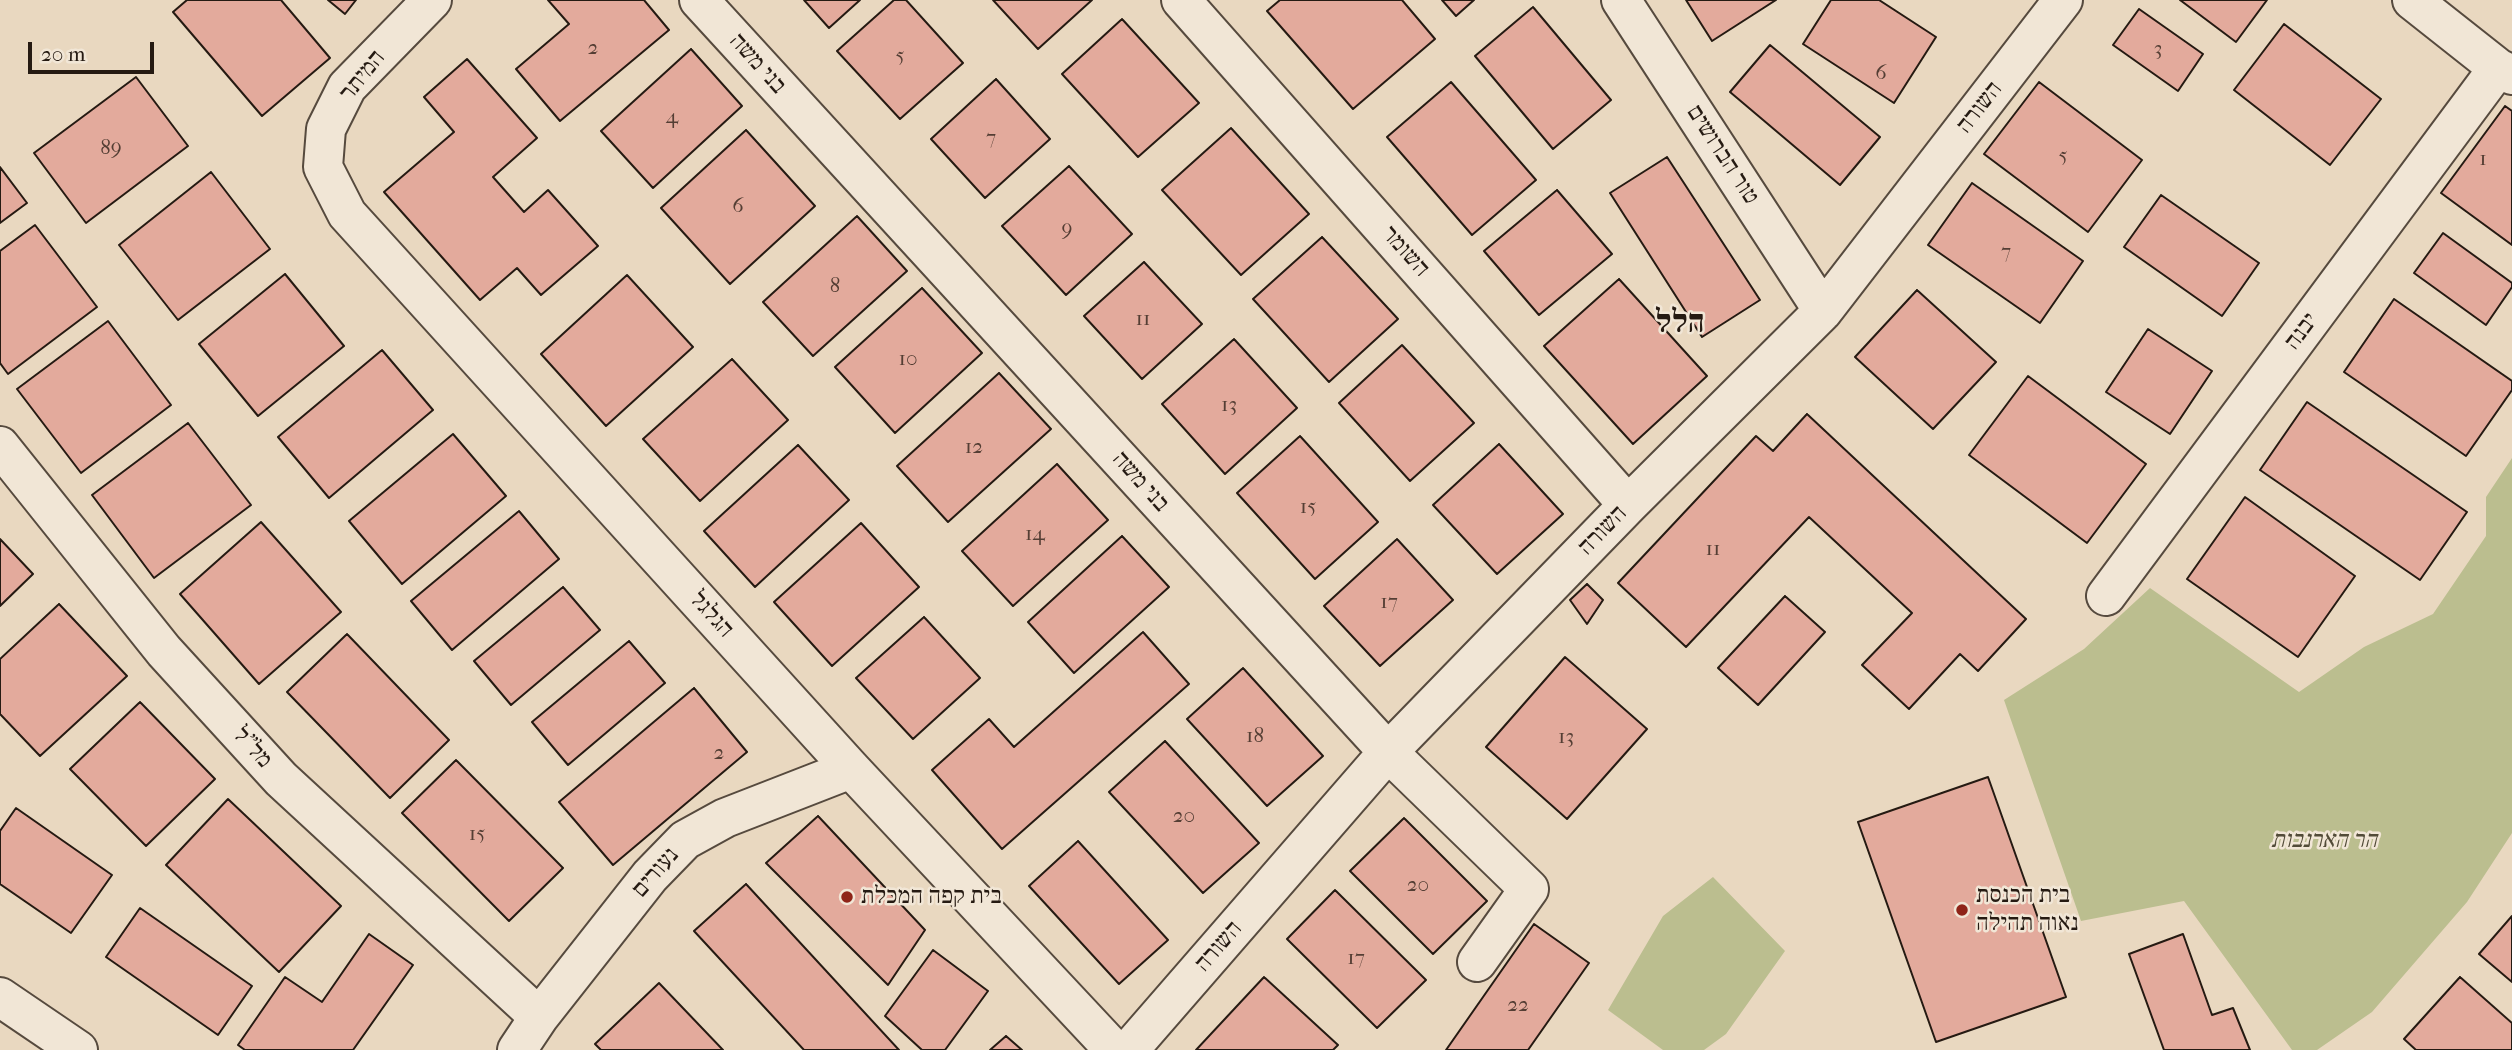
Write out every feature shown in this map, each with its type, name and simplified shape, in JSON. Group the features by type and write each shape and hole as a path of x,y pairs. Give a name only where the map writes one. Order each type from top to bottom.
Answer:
{"street":[{"name":"המיתר","path":"323,167 326,129 347,87 432,0"},
{"name":"בני משה","path":"699,0 1388,752 1529,889 1478,962"},
{"name":"השומר","path":"1181,0 1628,505"},
{"name":"טור הברושים","path":"1621,0 1823,311"},
{"name":"השורה","path":"1129,1050 1388,752 1628,505 1823,311 2063,0"},
{"path":"2412,0 2505,72"},
{"name":"יבנה","path":"2106,596 2505,72"},
{"name":"הגלגל","path":"323,167 347,214 851,769 1114,1050"},
{"name":"מל\"ל","path":"0,446 164,651 281,779 539,1017"},
{"name":"נעורים","path":"517,1050 539,1017 650,876 685,840 725,818 851,769"},
{"path":"0,997 78,1050"}],"green space":[{"name":"הר הארנבות","path":"2512,458 2512,833 2467,902 2372,1012 2317,1050 2292,1050 2184,901 2081,921 2004,700 2084,649 2150,588 2299,692 2364,647 2433,614 2486,536 2486,497"},
{"path":"1713,877 1785,951 1726,1034 1704,1050 1663,1050 1608,1010 1663,916"}],"building":[{"path":"187,0 281,0 330,58 262,116 173,12"},
{"path":"328,0 356,0 345,14"},
{"path":"548,0 644,0 669,30 560,121 516,69 569,24"},
{"path":"804,0 860,0 829,28"},
{"path":"894,0 906,0 963,63 900,119 837,51"},
{"path":"993,0 1092,0 1038,49"},
{"path":"1280,0 1402,0 1435,39 1353,109 1267,11"},
{"path":"1442,0 1474,0 1456,16"},
{"path":"1686,0 1776,0 1712,41"},
{"path":"1831,0 1879,0 1936,37 1894,103 1803,44"},
{"path":"2180,0 2267,0 2236,42"},
{"path":"1533,7 1611,100 1553,149 1475,56"},
{"path":"2139,9 2203,54 2178,91 2113,45"},
{"path":"1122,19 1199,103 1138,157 1062,74"},
{"path":"2284,24 2381,99 2330,165 2234,90"},
{"path":"1770,45 1880,137 1840,185 1730,92"},
{"path":"691,49 742,106 653,188 601,131"},
{"path":"467,59 537,138 493,177 524,212 548,190 598,246 541,295 517,268 480,300 384,192 454,132 424,97"},
{"path":"136,77 188,146 86,223 34,153"},
{"path":"996,79 1050,139 985,198 931,139"},
{"path":"1451,82 1536,180 1472,235 1387,137"},
{"path":"2039,82 2142,160 2088,232 1984,154"},
{"path":"2505,106 2512,111 2512,245 2441,193"},
{"path":"1231,128 1309,214 1241,275 1162,190"},
{"path":"746,130 815,206 730,284 661,208"},
{"path":"1667,157 1760,300 1702,337 1610,193"},
{"path":"1069,166 1132,234 1066,295 1002,226"},
{"path":"0,167 27,203 0,223"},
{"path":"211,172 270,249 178,320 119,245"},
{"path":"1972,183 2083,261 2040,323 1928,245"},
{"path":"1557,190 1612,254 1539,315 1484,251"},
{"path":"2161,195 2259,263 2222,316 2124,247"},
{"path":"857,216 907,271 813,356 763,302"},
{"path":"35,225 97,307 8,374 0,363 0,251"},
{"path":"2443,233 2512,283 2512,287 2486,325 2414,273"},
{"path":"1322,237 1398,319 1329,382 1253,299"},
{"path":"1144,262 1202,324 1142,379 1084,316"},
{"path":"285,274 344,346 258,416 199,344"},
{"path":"627,275 693,347 606,426 541,354"},
{"path":"1619,279 1707,376 1633,444 1544,346"},
{"path":"922,288 982,353 895,433 835,367"},
{"path":"1917,290 1996,362 1933,429 1855,357"},
{"path":"2394,299 2512,381 2512,390 2466,456 2344,372"},
{"path":"108,321 171,405 81,473 17,389"},
{"path":"2148,329 2212,371 2170,434 2106,392"},
{"path":"1234,339 1297,408 1225,474 1162,404"},
{"path":"1402,345 1474,423 1410,481 1339,403"},
{"path":"382,350 433,410 329,498 278,437"},
{"path":"732,359 788,420 700,501 643,439"},
{"path":"999,373 1051,429 948,522 897,466"},
{"path":"2028,376 2146,464 2087,543 1969,455"},
{"path":"2307,402 2467,512 2420,580 2260,470"},
{"path":"1807,414 2026,619 1978,671 1960,654 1909,709 1862,665 1912,613 1809,517 1686,647 1618,583 1756,436 1773,451"},
{"path":"188,423 251,505 154,578 92,495"},
{"path":"453,434 506,496 402,584 349,521"},
{"path":"1300,436 1378,522 1315,579 1237,493"},
{"path":"1499,444 1563,514 1497,574 1433,505"},
{"path":"798,445 849,500 755,587 704,531"},
{"path":"1057,464 1108,520 1013,606 962,551"},
{"path":"2245,497 2355,576 2298,657 2187,579"},
{"path":"519,511 559,559 452,650 411,601"},
{"path":"261,522 341,612 259,684 180,594"},
{"path":"861,523 919,587 832,666 774,602"},
{"path":"1122,536 1169,587 1074,673 1028,622"},
{"path":"0,539 33,574 0,606"},
{"path":"1397,539 1453,600 1380,666 1324,606"},
{"path":"1587,584 1603,600 1587,624 1570,600"},
{"path":"563,587 600,630 511,705 474,661"},
{"path":"1785,596 1825,632 1758,705 1718,668"},
{"path":"59,604 127,676 40,756 0,714 0,659"},
{"path":"924,617 980,678 913,739 856,678"},
{"path":"1143,632 1189,684 1002,849 932,770 989,719 1014,747"},
{"path":"347,634 449,740 390,798 287,692"},
{"path":"629,641 665,683 568,765 532,722"},
{"path":"1565,657 1647,729 1567,819 1486,747"},
{"path":"1243,668 1323,756 1267,806 1187,719"},
{"path":"694,688 747,752 613,865 559,802"},
{"path":"140,702 215,779 146,846 70,769"},
{"path":"1165,741 1259,843 1203,893 1109,792"},
{"path":"456,760 563,868 509,921 402,813"},
{"name":"בית הכנסת נאוה תהילה","path":"1988,777 2066,997 1936,1042 1858,822"},
{"path":"228,799 341,906 279,972 166,865"},
{"path":"16,808 112,875 71,933 0,884 0,831"},
{"name":"בית קפה המכלת","path":"818,816 925,930 888,985 766,863"},
{"path":"1404,818 1487,901 1433,954 1350,871"},
{"path":"1078,841 1168,940 1119,984 1029,886"},
{"path":"746,884 899,1050 804,1050 694,931"},
{"path":"1335,890 1426,980 1377,1028 1287,939"},
{"path":"140,908 252,986 218,1035 106,957"},
{"path":"2512,916 2512,982 2479,954"},
{"path":"1534,924 1589,963 1528,1050 1446,1050"},
{"path":"369,934 413,965 353,1050 245,1050 238,1045 285,977 322,1002"},
{"path":"2183,934 2212,1015 2233,1008 2250,1050 2164,1050 2129,954"},
{"path":"933,950 988,991 945,1050 922,1050 885,1016"},
{"path":"1264,977 1338,1045 1333,1050 1196,1050"},
{"path":"2460,977 2512,1023 2512,1050 2416,1050 2404,1039"},
{"path":"659,983 723,1050 601,1050 595,1044"},
{"path":"1006,1036 1022,1050 990,1050"}],"place":[{"name":"בית קפה המכלת","path":"847,897"},
{"name":"בית הכנסת נאוה תהילה","path":"1962,910"}],"district":[{"name":"הלל","path":"1680,324"}]}
